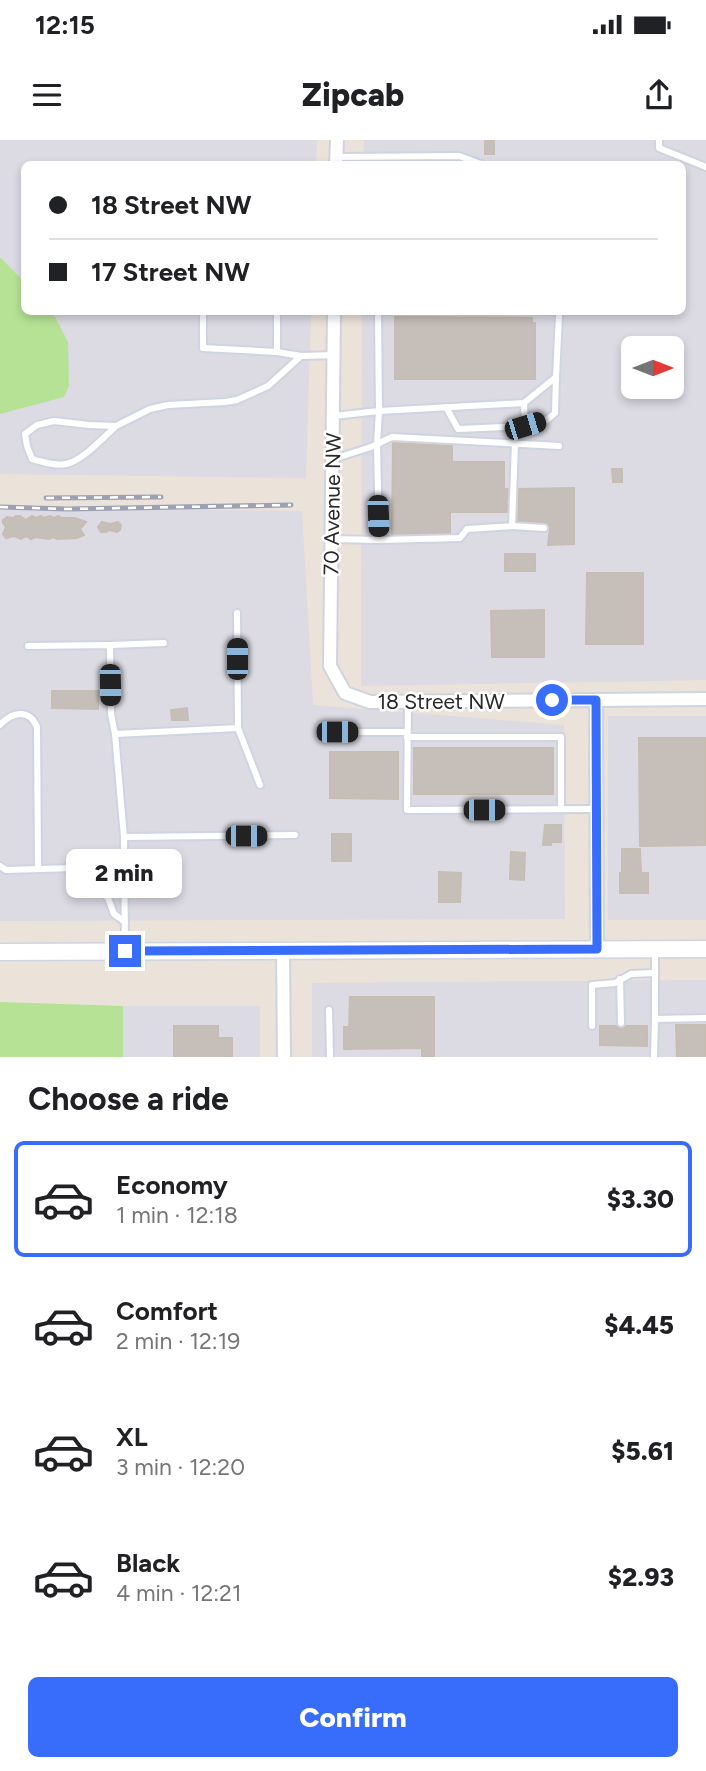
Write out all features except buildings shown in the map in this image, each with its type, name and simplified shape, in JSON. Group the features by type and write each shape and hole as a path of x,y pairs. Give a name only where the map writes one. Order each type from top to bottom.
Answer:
{"main road":[{"path":"0,952 706,949"}],"street":[{"path":"336,161 337,140"},
{"name":"70 Avenue NW","path":"334,315 330,666 345,693"},
{"name":"18 Street NW","path":"345,693 370,702 706,699"},
{"path":"596,700 597,949"},
{"path":"283,951 284,1057"}],"lane":[{"path":"659,140 659,148 706,167"},
{"path":"336,161 459,156 473,161"},
{"path":"203,315 203,348 301,356 334,355"},
{"path":"276,315 277,352"},
{"path":"378,315 379,540"},
{"path":"446,408 458,429 525,426 547,419 555,413 559,316"},
{"path":"116,426 54,421 37,425 25,434 32,459 52,464 67,464 78,459 116,426 150,409 167,405 237,400 268,386 301,356"},
{"path":"333,416 524,403 556,377"},
{"path":"524,403 525,426"},
{"path":"332,459 392,437 559,446"},
{"path":"512,526 515,443"},
{"path":"331,539 460,538 467,529 512,526 544,528"},
{"path":"237,613 238,728 260,785"},
{"path":"28,646 164,643"},
{"path":"110,645 111,714 116,734 124,837 125,951"},
{"path":"408,701 407,810 596,809"},
{"path":"0,725 6,718 18,713 34,719 37,727 38,869"},
{"path":"116,734 238,728"},
{"path":"337,732 561,737 561,809"},
{"path":"124,837 295,835"},
{"path":"0,866 6,870 75,869 94,882 107,898 114,914 125,922"},
{"path":"654,1057 655,949"},
{"path":"592,1026 592,985 615,984 631,974 654,973"},
{"path":"620,979 621,1023"},
{"path":"330,1010 330,1057"},
{"path":"655,1019 706,1018"}],"shaded area":[{"path":"0,140 317,140 316,161 21,161 21,315 311,315 306,479 0,474"},
{"path":"364,140 706,140 706,680 361,686 362,315 686,315 686,161 363,161"},
{"path":"0,508 302,511 313,705 564,725 565,919 0,921"},
{"path":"608,716 706,716 706,920 608,920"},
{"path":"706,980 706,1057 312,1057 312,983"},
{"path":"123,1006 260,1006 260,1057 123,1057"}],"green space":[{"path":"0,257 21,279 21,315 55,317 68,342 69,386 64,397 0,414"},
{"path":"0,1002 123,1006 123,1057 0,1057"}],"railway":[{"path":"46,498 161,497"},
{"path":"0,507 67,509 291,505"}],"route":[{"path":"125,951 597,949 596,700 552,700"}]}
